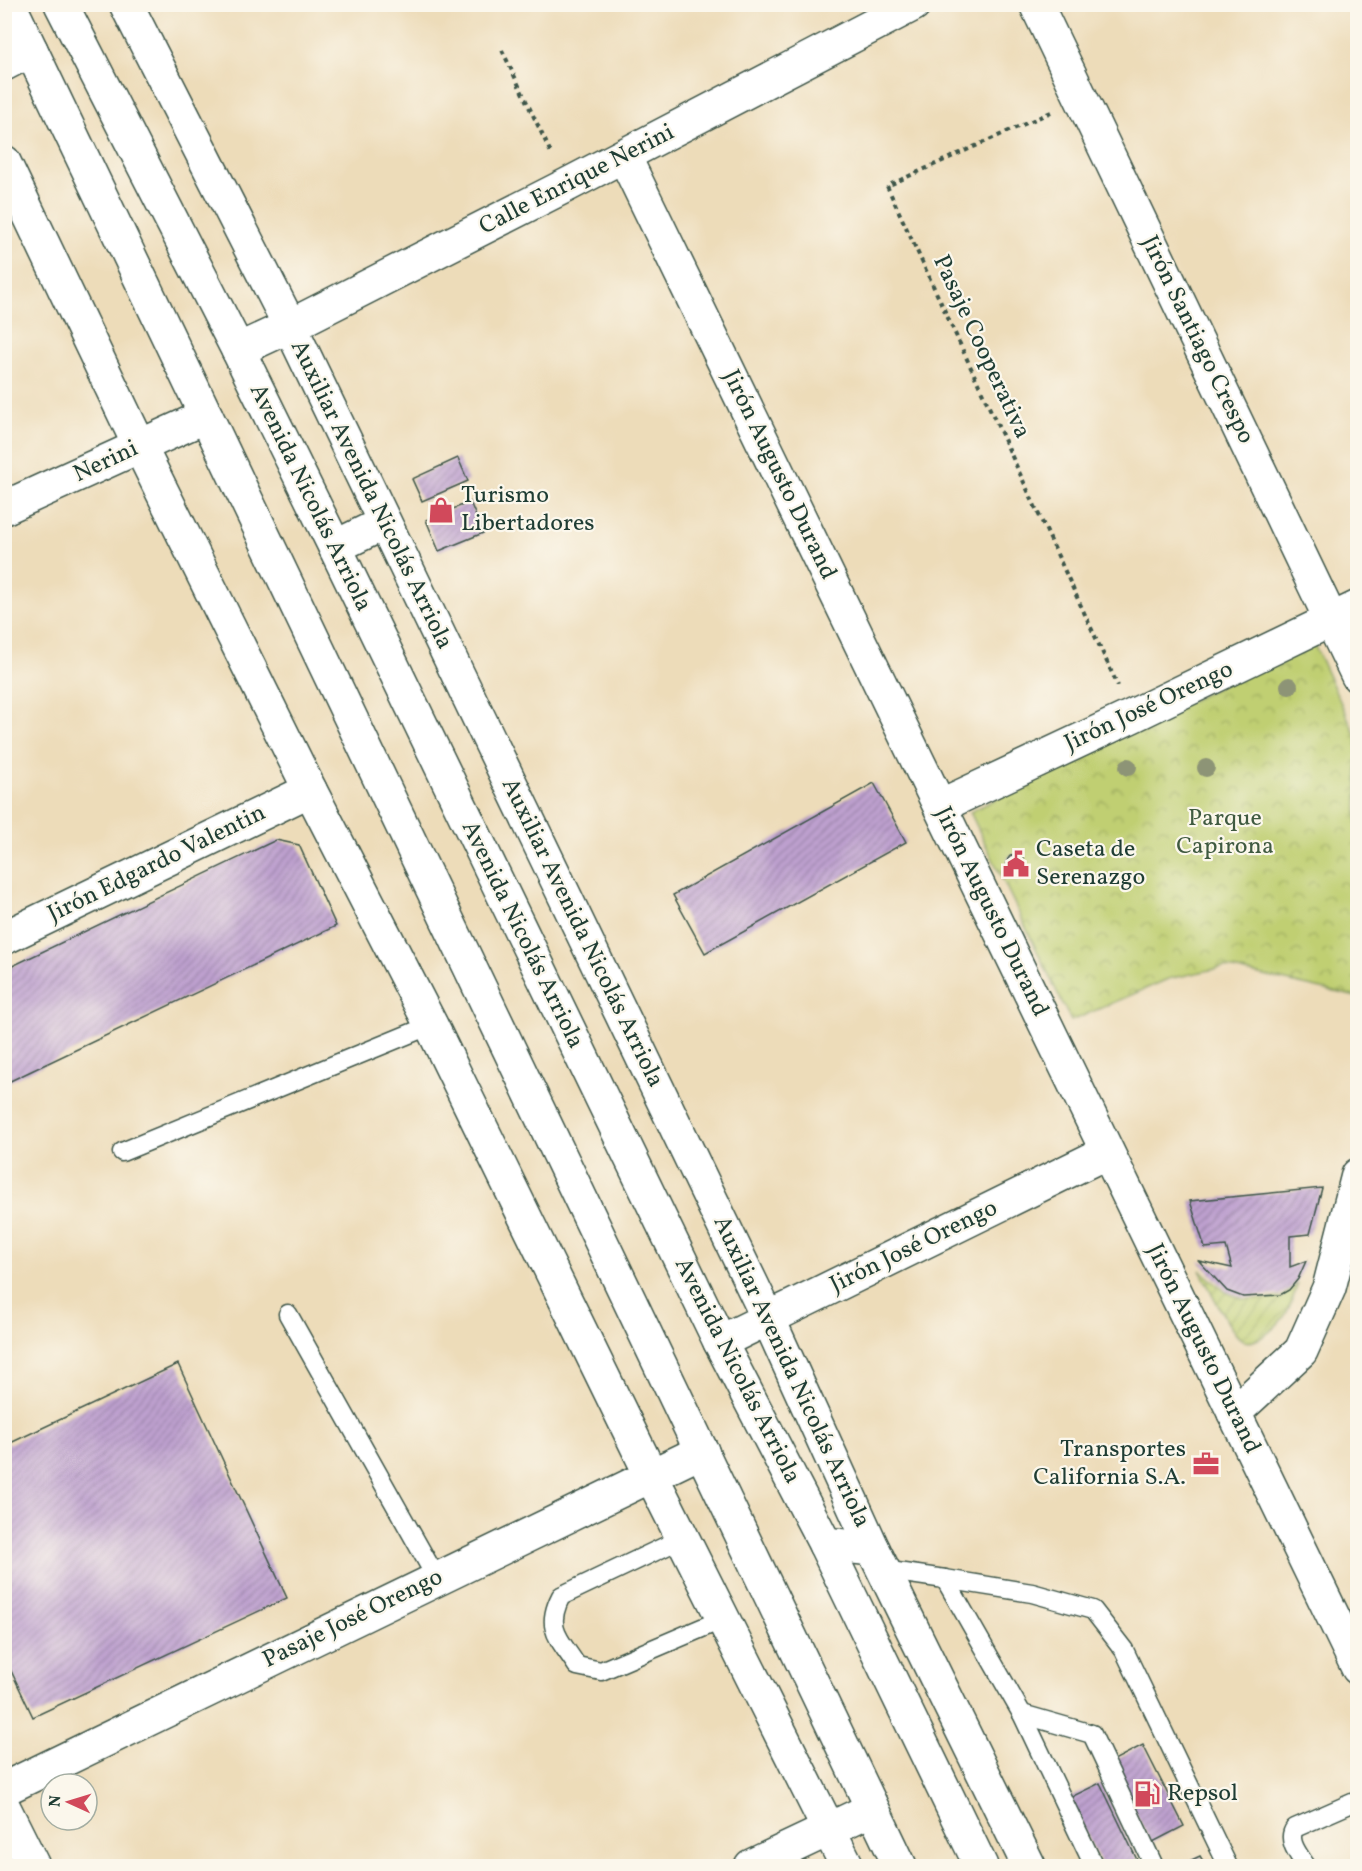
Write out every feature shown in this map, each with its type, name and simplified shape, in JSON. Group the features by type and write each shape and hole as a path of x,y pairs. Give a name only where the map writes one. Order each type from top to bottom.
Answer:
{"street":[{"path":"9,4 17,57 206,416 900,1866"},
{"path":"15,4 33,14 70,8"},
{"name":"Auxiliar Avenida Nicolás Arriola","path":"126,4 290,326 768,1318 878,1560 1029,1866"},
{"name":"Calle Enrique Nerini","path":"238,350 290,326 624,156 914,4"},
{"name":"Jirón Santiago Crespo","path":"1036,4 1081,98 1344,614 1358,676"},
{"name":"Avenida Nicolás Arriola","path":"70,8 335,547 720,1342 825,1544 981,1866"},
{"name":"Jirón Augusto Durand","path":"624,156 1358,1668"},
{"path":"4,162 140,447 310,790 432,1025 651,1475 847,1866"},
{"name":"Nerini","path":"4,508 206,416"},
{"path":"335,547 384,523"},
{"name":"Jirón José Orengo","path":"940,806 1344,614"},
{"name":"Jirón Edgardo Valentin","path":"4,938 310,790"},
{"name":"Jirón José Orengo","path":"720,1342 1107,1152"},
{"path":"1234,1413 1301,1350 1329,1288 1358,1175"},
{"name":"Pasaje José Orengo","path":"4,1789 702,1450"},
{"path":"825,1544 878,1560"},
{"path":"4,1808 33,1866"},
{"path":"751,1866 872,1809"}],"lane":[{"path":"122,1152 432,1025"},
{"path":"288,1314 437,1579"},
{"path":"683,1538 561,1596 555,1608 553,1627 577,1666 601,1671 723,1619"},
{"path":"878,1560 945,1579 1032,1593 1093,1610 1125,1650 1228,1866"},
{"path":"945,1579 1022,1714 1094,1866"},
{"path":"1022,1714 1092,1734 1154,1866"},
{"path":"1305,1866 1291,1839 1295,1828 1358,1802"}],"path":[{"path":"502,50 567,185"},
{"name":"Pasaje Cooperativa","path":"1081,98 887,186 1132,716"}],"green space":[{"name":"Parque Capirona","path":"1312,640 1357,738 1357,997 1224,967 1168,979 1071,1021 970,812"},
{"path":"1200,1270 1226,1292 1243,1299 1282,1297 1298,1283 1283,1318 1264,1336 1246,1341 1241,1339 1231,1327"}],"building":[{"path":"458,458 468,481 422,501 412,479"},
{"path":"470,502 483,533 439,551 426,520"},
{"path":"874,783 906,842 705,953 673,895"},
{"path":"276,840 299,845 336,926 4,1084 4,970"},
{"name":"Caseta de Serenazgo","path":"1016,854 1022,857 1025,863 1022,869 1016,872 1010,869 1007,863 1010,857"},
{"path":"1322,1188 1310,1234 1290,1236 1290,1267 1306,1261 1298,1279 1289,1290 1280,1295 1243,1297 1227,1291 1199,1261 1232,1268 1226,1246 1205,1248 1190,1201"},
{"path":"178,1364 287,1598 33,1717 4,1656 4,1446"},
{"name":"Repsol","path":"1143,1745 1184,1826 1151,1843 1110,1762"},
{"name":"Repsol","path":"1100,1783 1140,1866 1102,1866 1069,1798"},
{"name":"Repsol","path":"1200,1856 1206,1866 1179,1866"}],"place":[{"name":"Turismo Libertadores","path":"441,510"},
{"name":"Caseta de Serenazgo","path":"1016,864"},
{"name":"Transportes California S.A.","path":"1206,1464"},
{"name":"Repsol","path":"1147,1794"}]}
